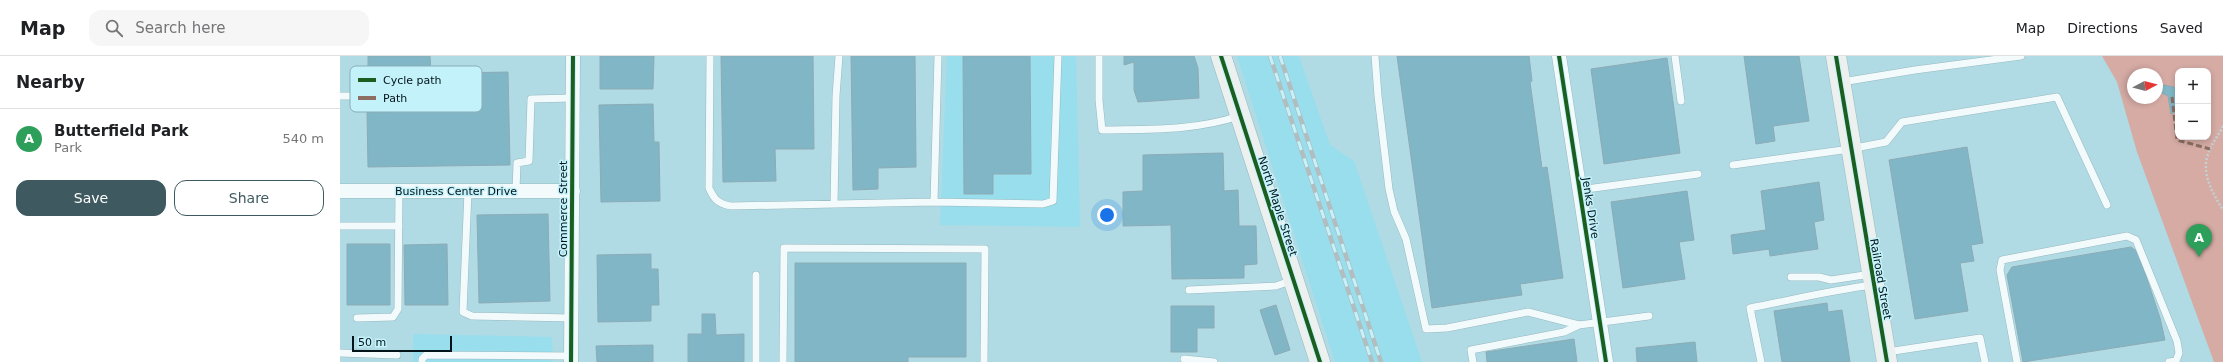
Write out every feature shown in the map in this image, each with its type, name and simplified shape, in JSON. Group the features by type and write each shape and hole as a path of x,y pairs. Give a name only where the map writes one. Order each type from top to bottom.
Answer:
{"main road":[{"name":"North Maple Street","path":"1221,56 1239,116 1293,280 1317,361"},
{"name":"Railroad Street","path":"1836,56 1850,149 1886,357"}],"street":[{"name":"Commerce Street","path":"571,359 573,56"},
{"name":"Jenks Drive","path":"1559,56 1606,362"},
{"name":"Business Center Drive","path":"340,191 573,191"}],"lane":[{"path":"710,56 709,188 713,198 721,204 731,206 934,202 1043,204 1053,201 1058,56"},
{"path":"834,204 836,96 839,56"},
{"path":"934,202 938,56"},
{"path":"1099,56 1099,100 1102,130 1174,129 1217,123 1239,116"},
{"path":"1375,56 1378,96 1389,189 1394,212 1406,239 1426,329 1447,328 1528,312 1579,325"},
{"path":"1675,56 1681,102"},
{"path":"1840,83 1915,70 2021,56"},
{"path":"1733,165 1850,149 1886,142 1902,122 2057,97 2107,205"},
{"path":"516,191 517,163 529,161 531,99 573,98"},
{"path":"1579,190 1698,174"},
{"path":"357,318 393,317 398,309 399,191"},
{"path":"468,191 463,312 472,316 572,318"},
{"path":"340,226 399,226"},
{"path":"2018,362 2000,270 2002,260 2127,236 2136,240 2177,341 2179,353 2176,361 2169,362"},
{"path":"783,362 784,248 792,248 986,249 984,362"},
{"path":"756,275 756,362"},
{"path":"1791,277 1819,277 1831,280 1872,279"},
{"path":"1761,362 1750,308 1810,297 1872,279"},
{"path":"1189,290 1276,286 1293,280"},
{"path":"1473,362 1471,350 1564,332 1579,325 1649,316"},
{"path":"1886,357 1980,338 1985,362"},
{"path":"340,353 397,356"},
{"path":"422,362 422,359 426,355 571,359"},
{"path":"1184,359 1214,362"}],"path":[{"path":"2223,126 2208,154 2206,177 2223,210"}],"shaded area":[{"path":"947,56 1076,56 1080,227 940,225"},
{"path":"1237,56 1299,56 1330,145 1354,161 1422,362 1335,362"},
{"path":"2102,56 2223,56 2223,362 2214,362 2137,152 2117,82"},
{"path":"413,334 552,337 553,362 413,362"}],"building":[{"path":"368,56 430,56 431,66 368,66"},
{"path":"600,56 654,56 653,89 600,89"},
{"path":"721,56 813,56 814,149 775,149 776,181 723,182"},
{"path":"851,56 915,56 916,167 878,168 878,189 853,190"},
{"path":"963,56 1030,56 1031,174 993,174 993,194 964,194"},
{"path":"1124,56 1194,56 1198,68 1199,98 1138,102 1134,90 1134,62 1124,65"},
{"path":"1397,56 1529,56 1532,81 1530,82 1542,168 1547,167 1563,278 1520,284 1522,295 1432,308"},
{"path":"1744,56 1799,56 1809,121 1773,126 1775,141 1756,144"},
{"path":"1667,58 1680,153 1604,164 1591,69"},
{"path":"508,72 510,165 368,167 367,112 482,112 482,73"},
{"path":"2163,86 2175,87 2175,112 2171,114 2168,96 2163,94"},
{"path":"653,104 654,142 659,142 660,201 601,202 599,105"},
{"path":"1967,147 1983,243 1971,245 1974,261 1960,263 1968,311 1915,319 1889,160"},
{"path":"1223,153 1224,191 1238,190 1239,226 1256,226 1257,264 1244,265 1244,278 1172,279 1171,225 1123,226 1123,192 1143,191 1143,155"},
{"path":"1819,182 1824,220 1814,222 1818,249 1770,256 1769,249 1733,254 1731,235 1766,230 1761,191"},
{"path":"1687,191 1694,240 1679,242 1685,279 1623,288 1611,202"},
{"path":"548,214 550,301 479,303 477,215"},
{"path":"347,244 390,244 390,305 347,305"},
{"path":"447,244 448,305 405,305 404,245"},
{"path":"2131,247 2138,252 2160,318 2165,340 2023,362 2007,275 2012,267"},
{"path":"651,254 651,269 658,269 659,305 651,305 651,321 598,322 597,255"},
{"path":"795,263 966,263 966,357 908,357 908,362 795,362"},
{"path":"1827,303 1828,312 1842,310 1850,362 1782,362 1774,311"},
{"path":"1276,305 1290,350 1275,355 1260,310"},
{"path":"1171,306 1214,306 1214,328 1197,328 1197,352 1171,352"},
{"path":"702,314 715,314 716,335 744,334 744,362 688,362 688,334 702,334"},
{"path":"1574,339 1577,362 1487,362 1486,352"},
{"path":"1695,342 1697,362 1637,362 1636,348"},
{"path":"653,345 653,362 597,362 596,346"}],"railway":[{"path":"1270,56 1372,362"},
{"path":"1280,56 1381,362"}],"marked path":[{"path":"2172,97 2177,140 2210,149"}],"cycle path":[{"path":"571,362 573,56"},
{"path":"1221,56 1320,362"},
{"path":"1559,56 1606,362"},
{"path":"1836,56 1887,362"}],"place":[{"name":"Butterfield Park","path":"2199,257"}]}
